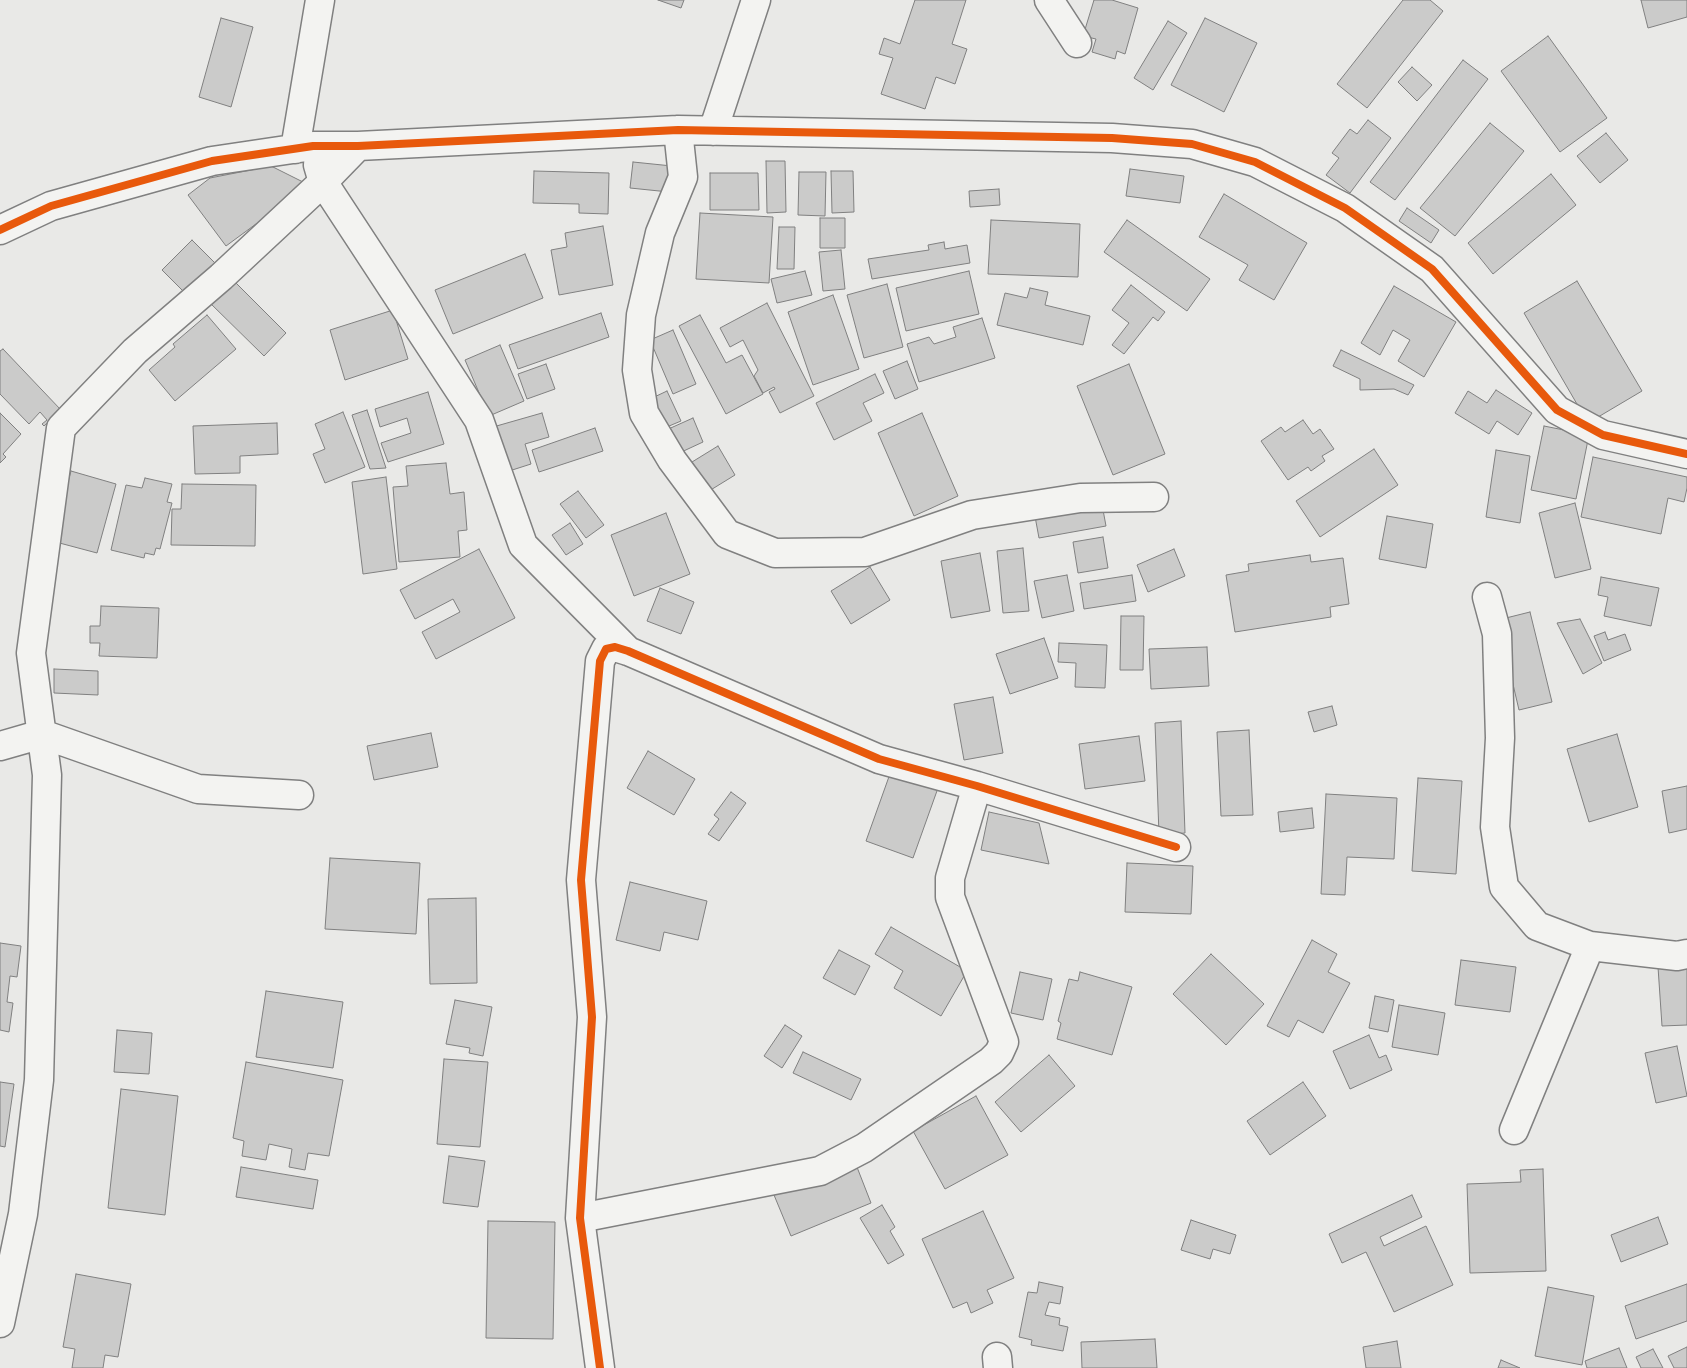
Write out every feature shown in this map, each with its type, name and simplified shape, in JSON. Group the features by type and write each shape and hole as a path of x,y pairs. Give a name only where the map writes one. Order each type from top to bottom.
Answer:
{"street":[{"path":"320,0 304,148 323,182 479,420 523,545 628,651"},
{"path":"713,131 756,0"},
{"path":"1050,0 1077,43"},
{"path":"0,230 51,206 212,161 304,148 678,130 1112,138 1192,144 1255,162 1345,208 1432,269 1557,410 1603,435 1687,454"},
{"path":"678,130 683,177 660,233 641,315 637,370 644,413 672,460 726,534 775,553 865,552 972,515 1080,498 1154,497"},
{"path":"0,1323 23,1214 39,1080 47,774 31,653 61,428 135,351 221,277 323,182 358,146"},
{"path":"1487,597 1497,634 1500,738 1495,828 1504,887 1537,926 1590,946 1677,956 1687,954"},
{"path":"600,1368 580,1218 592,1017 581,880 600,661 606,649 615,647 628,651 880,759 977,786 1176,847"},
{"path":"0,746 42,734 198,789 298,795"},
{"path":"580,1218 820,1171 864,1148 991,1061 999,1053 1004,1042 950,897 950,878 977,786"},
{"path":"1514,1130 1590,946"}],"building":[{"path":"658,0 684,0 681,8"},
{"path":"915,0 966,0 952,44 967,49 955,84 936,77 925,109 881,94 893,58 879,54 884,38 900,44"},
{"path":"1094,0 1112,0 1138,8 1125,54 1117,51 1115,59 1092,52 1096,39 1083,36"},
{"path":"1403,0 1430,0 1443,11 1367,108 1337,84"},
{"path":"1641,0 1687,0 1687,17 1648,28"},
{"path":"221,18 253,27 231,107 199,97"},
{"path":"1205,18 1257,43 1224,112 1171,85"},
{"path":"1168,21 1187,33 1153,90 1134,78"},
{"path":"1548,36 1607,118 1560,152 1501,71"},
{"path":"1463,60 1488,79 1395,200 1370,182"},
{"path":"1412,67 1432,85 1417,101 1398,82"},
{"path":"1368,120 1391,138 1350,193 1326,175 1339,158 1332,153 1350,129 1357,134"},
{"path":"1490,123 1524,151 1455,236 1420,208"},
{"path":"1606,133 1628,160 1600,183 1577,156"},
{"path":"766,161 785,161 786,212 767,213"},
{"path":"633,162 672,166 669,192 630,188"},
{"path":"271,166 309,185 226,246 188,195 210,178"},
{"path":"1130,169 1184,176 1180,203 1126,196"},
{"path":"534,171 609,173 608,214 579,213 579,204 533,203"},
{"path":"831,171 853,171 854,212 832,213"},
{"path":"799,172 826,172 825,216 798,215"},
{"path":"710,173 758,173 759,210 710,210"},
{"path":"1551,174 1576,205 1493,274 1468,243"},
{"path":"999,189 1000,205 970,207 969,191"},
{"path":"1224,194 1307,243 1274,300 1239,280 1248,265 1199,237"},
{"path":"1407,208 1439,230 1431,243 1399,221"},
{"path":"700,213 773,217 769,283 696,279"},
{"path":"820,218 845,218 845,248 820,248"},
{"path":"991,220 1080,224 1078,277 988,274"},
{"path":"1127,220 1210,279 1187,311 1104,252"},
{"path":"603,226 613,285 559,295 551,250 567,247 565,233"},
{"path":"779,227 795,227 794,269 777,269"},
{"path":"192,240 217,265 187,295 162,270"},
{"path":"944,242 945,249 967,245 970,263 872,279 868,259 929,250 928,245"},
{"path":"841,250 845,289 823,291 819,252"},
{"path":"525,254 543,298 453,334 435,290"},
{"path":"805,271 812,295 777,303 771,279"},
{"path":"969,271 979,314 906,331 896,288"},
{"path":"230,277 286,333 264,356 208,301"},
{"path":"1577,281 1642,391 1588,423 1524,313"},
{"path":"887,284 903,347 864,358 847,295"},
{"path":"1131,285 1165,312 1158,321 1153,317 1124,354 1112,345 1129,323 1112,310"},
{"path":"1394,286 1456,322 1424,377 1398,361 1410,340 1393,330 1380,355 1361,343"},
{"path":"1030,288 1048,292 1045,305 1090,316 1083,345 997,325 1005,293 1027,298"},
{"path":"833,295 859,369 813,385 788,312"},
{"path":"767,303 814,396 780,413 769,392 775,389 774,387 763,393 754,376 758,370 743,340 730,347 720,328"},
{"path":"393,310 408,359 345,380 330,330"},
{"path":"601,313 609,337 518,369 509,345"},
{"path":"207,315 236,349 175,401 149,370 175,347 173,344"},
{"path":"700,315 726,363 742,355 763,394 726,414 679,326"},
{"path":"982,318 995,358 919,382 907,344 929,337 934,344 956,337 953,327"},
{"path":"673,330 696,384 673,394 650,340"},
{"path":"500,345 524,401 489,416 465,360"},
{"path":"3,349 61,410 44,426 42,424 47,420 40,412 29,424 0,394 0,351"},
{"path":"1341,350 1414,385 1408,395 1394,389 1360,390 1360,379 1333,366"},
{"path":"907,361 918,389 895,399 883,371"},
{"path":"546,364 555,389 527,399 518,374"},
{"path":"1129,364 1165,454 1113,475 1077,386"},
{"path":"875,374 884,393 863,403 872,421 834,440 816,403"},
{"path":"1496,390 1532,413 1518,435 1497,421 1489,434 1455,413 1468,391 1487,403"},
{"path":"667,391 681,421 662,429 648,400"},
{"path":"428,392 444,444 388,462 381,443 411,433 407,418 380,427 375,409"},
{"path":"367,410 386,468 370,469 352,415"},
{"path":"343,412 365,467 325,483 313,454 325,449 315,424"},
{"path":"0,413 21,434 3,454 6,457 0,463"},
{"path":"542,413 549,437 525,444 531,464 506,472 493,427"},
{"path":"922,413 958,496 914,516 878,433"},
{"path":"693,418 703,442 675,455 664,431"},
{"path":"1303,420 1313,434 1320,429 1334,449 1322,456 1325,461 1311,471 1308,467 1288,480 1261,441 1281,427 1285,432"},
{"path":"277,423 278,454 240,456 240,473 195,474 193,426"},
{"path":"1544,426 1589,435 1576,499 1531,490"},
{"path":"595,428 603,451 539,472 532,450"},
{"path":"718,446 735,475 709,491 692,462"},
{"path":"1374,449 1398,485 1320,537 1296,501"},
{"path":"1496,450 1530,456 1520,523 1486,517"},
{"path":"1593,457 1687,477 1684,502 1668,498 1661,534 1581,517"},
{"path":"446,463 450,494 464,492 467,530 458,531 460,557 399,562 393,487 408,486 406,466"},
{"path":"71,471 116,484 97,553 52,541"},
{"path":"386,477 397,569 363,574 352,482"},
{"path":"145,478 172,484 167,502 172,503 160,549 156,548 154,555 145,553 144,558 111,550 126,485 142,488"},
{"path":"182,484 256,485 255,546 171,545 172,509 181,509"},
{"path":"578,491 604,525 586,538 560,504"},
{"path":"1101,499 1106,526 1039,538 1034,511"},
{"path":"1575,503 1591,569 1555,578 1539,513"},
{"path":"666,513 690,574 634,596 611,535"},
{"path":"1387,516 1433,524 1426,568 1379,559"},
{"path":"570,523 583,544 566,555 552,535"},
{"path":"1103,537 1108,568 1078,573 1073,542"},
{"path":"1023,548 1029,611 1003,613 997,551"},
{"path":"479,549 515,618 436,659 422,632 460,612 453,599 415,619 400,590"},
{"path":"1174,549 1185,576 1148,592 1137,565"},
{"path":"980,553 990,611 951,618 941,561"},
{"path":"1310,555 1311,562 1343,558 1349,604 1330,607 1331,617 1235,632 1226,575 1249,571 1248,564"},
{"path":"870,567 890,600 851,624 831,591"},
{"path":"1067,575 1074,611 1042,618 1034,581"},
{"path":"1132,575 1136,601 1084,609 1080,583"},
{"path":"1601,577 1659,588 1651,626 1604,616 1608,597 1598,595"},
{"path":"660,588 694,602 681,634 647,621"},
{"path":"101,606 159,608 157,658 99,656 100,643 90,643 90,626 100,626"},
{"path":"1530,612 1552,702 1519,710 1498,620"},
{"path":"1121,616 1144,616 1143,670 1120,670"},
{"path":"1580,619 1602,663 1583,674 1557,623"},
{"path":"1605,632 1608,640 1625,634 1631,650 1604,661 1594,636"},
{"path":"1044,638 1058,678 1010,694 996,654"},
{"path":"1059,643 1107,645 1105,688 1075,687 1076,663 1058,662"},
{"path":"1207,647 1209,686 1151,689 1149,649"},
{"path":"54,669 98,671 98,695 54,693"},
{"path":"993,697 1003,753 964,760 954,704"},
{"path":"1332,706 1337,725 1314,732 1308,712"},
{"path":"1181,721 1185,833 1159,835 1155,723"},
{"path":"1249,730 1253,815 1221,816 1217,732"},
{"path":"431,733 438,767 374,780 367,746"},
{"path":"1617,734 1638,807 1589,822 1567,749"},
{"path":"1139,736 1145,781 1085,789 1079,744"},
{"path":"648,751 695,779 674,815 627,788"},
{"path":"891,771 938,788 913,858 866,841"},
{"path":"1418,778 1462,781 1456,874 1412,871"},
{"path":"1687,786 1687,829 1669,833 1662,791"},
{"path":"731,792 746,803 719,841 708,834 719,819 714,815"},
{"path":"1326,794 1397,798 1394,859 1347,857 1345,895 1321,894"},
{"path":"1312,808 1314,828 1280,832 1278,812"},
{"path":"989,812 1039,823 1049,864 981,850"},
{"path":"330,858 420,863 416,934 325,929"},
{"path":"1127,863 1193,866 1191,914 1125,912"},
{"path":"630,882 707,901 698,940 664,932 660,951 616,940"},
{"path":"476,898 477,983 430,984 428,899"},
{"path":"891,927 967,971 941,1016 894,988 903,971 875,954"},
{"path":"1312,940 1337,954 1328,972 1350,983 1323,1033 1298,1020 1289,1037 1267,1026"},
{"path":"0,943 21,946 17,977 10,976 7,1002 13,1003 9,1032 0,1030"},
{"path":"839,950 870,966 855,995 823,978"},
{"path":"1211,954 1264,1004 1226,1045 1173,994"},
{"path":"1461,960 1516,967 1510,1012 1455,1005"},
{"path":"1687,965 1687,1025 1662,1026 1658,967"},
{"path":"1020,972 1052,979 1043,1020 1011,1013"},
{"path":"1080,972 1132,987 1112,1055 1057,1039 1061,1023 1058,1021 1069,979 1078,981"},
{"path":"266,991 343,1002 333,1068 256,1057"},
{"path":"1375,996 1394,1000 1388,1032 1369,1028"},
{"path":"455,1000 492,1007 483,1056 469,1053 470,1048 446,1044"},
{"path":"1399,1005 1445,1013 1438,1055 1392,1047"},
{"path":"785,1025 802,1036 782,1068 764,1056"},
{"path":"117,1030 152,1033 149,1074 114,1072"},
{"path":"1369,1035 1379,1058 1386,1055 1392,1070 1350,1089 1333,1051"},
{"path":"1677,1046 1687,1096 1656,1103 1645,1053"},
{"path":"803,1052 861,1079 851,1100 793,1073"},
{"path":"1049,1055 1075,1086 1021,1132 995,1102"},
{"path":"444,1059 488,1062 480,1147 437,1144"},
{"path":"246,1062 343,1080 329,1156 308,1153 305,1170 289,1167 292,1149 269,1144 266,1160 242,1156 244,1141 233,1138"},
{"path":"0,1082 14,1084 5,1147 0,1146"},
{"path":"1303,1082 1326,1116 1270,1155 1247,1121"},
{"path":"121,1089 178,1096 165,1215 108,1208"},
{"path":"976,1096 1008,1155 945,1189 913,1131"},
{"path":"449,1156 485,1161 478,1207 443,1203"},
{"path":"855,1162 871,1203 791,1236 774,1195"},
{"path":"241,1167 318,1180 313,1209 236,1197"},
{"path":"1543,1169 1546,1271 1470,1273 1467,1184 1521,1182 1520,1170"},
{"path":"1412,1195 1422,1217 1380,1237 1384,1246 1426,1226 1453,1285 1394,1312 1366,1252 1342,1263 1329,1234"},
{"path":"882,1205 895,1227 890,1231 904,1255 888,1264 860,1218"},
{"path":"983,1211 1014,1278 987,1290 993,1303 971,1313 967,1302 953,1308 922,1239"},
{"path":"1658,1217 1668,1244 1621,1262 1611,1235"},
{"path":"1191,1220 1236,1235 1230,1254 1213,1249 1210,1259 1181,1250"},
{"path":"488,1221 555,1222 553,1339 486,1338"},
{"path":"76,1274 131,1284 118,1357 105,1355 103,1368 72,1368 75,1349 63,1347"},
{"path":"1039,1282 1063,1287 1060,1304 1049,1302 1045,1315 1060,1318 1059,1325 1068,1327 1063,1351 1031,1345 1032,1340 1019,1337 1028,1292 1037,1293"},
{"path":"1687,1284 1687,1321 1636,1339 1625,1306"},
{"path":"1548,1287 1594,1296 1582,1365 1535,1356"},
{"path":"1155,1339 1157,1368 1082,1368 1081,1342"},
{"path":"1397,1341 1401,1368 1366,1368 1363,1347"},
{"path":"1687,1347 1687,1368 1674,1368 1668,1356"},
{"path":"1619,1348 1627,1368 1587,1368 1585,1361"},
{"path":"1653,1349 1663,1368 1641,1368 1636,1357"},
{"path":"1501,1360 1520,1368 1498,1368"}],"cycle path":[{"path":"0,230 51,206 212,161 313,146 358,146 678,130 1112,138 1192,144 1255,162 1345,208 1432,269 1557,410 1603,435 1687,454"},
{"path":"600,1368 580,1218 592,1017 581,880 600,661 606,649 615,647 628,651 879,759 977,786 1176,847"}]}
